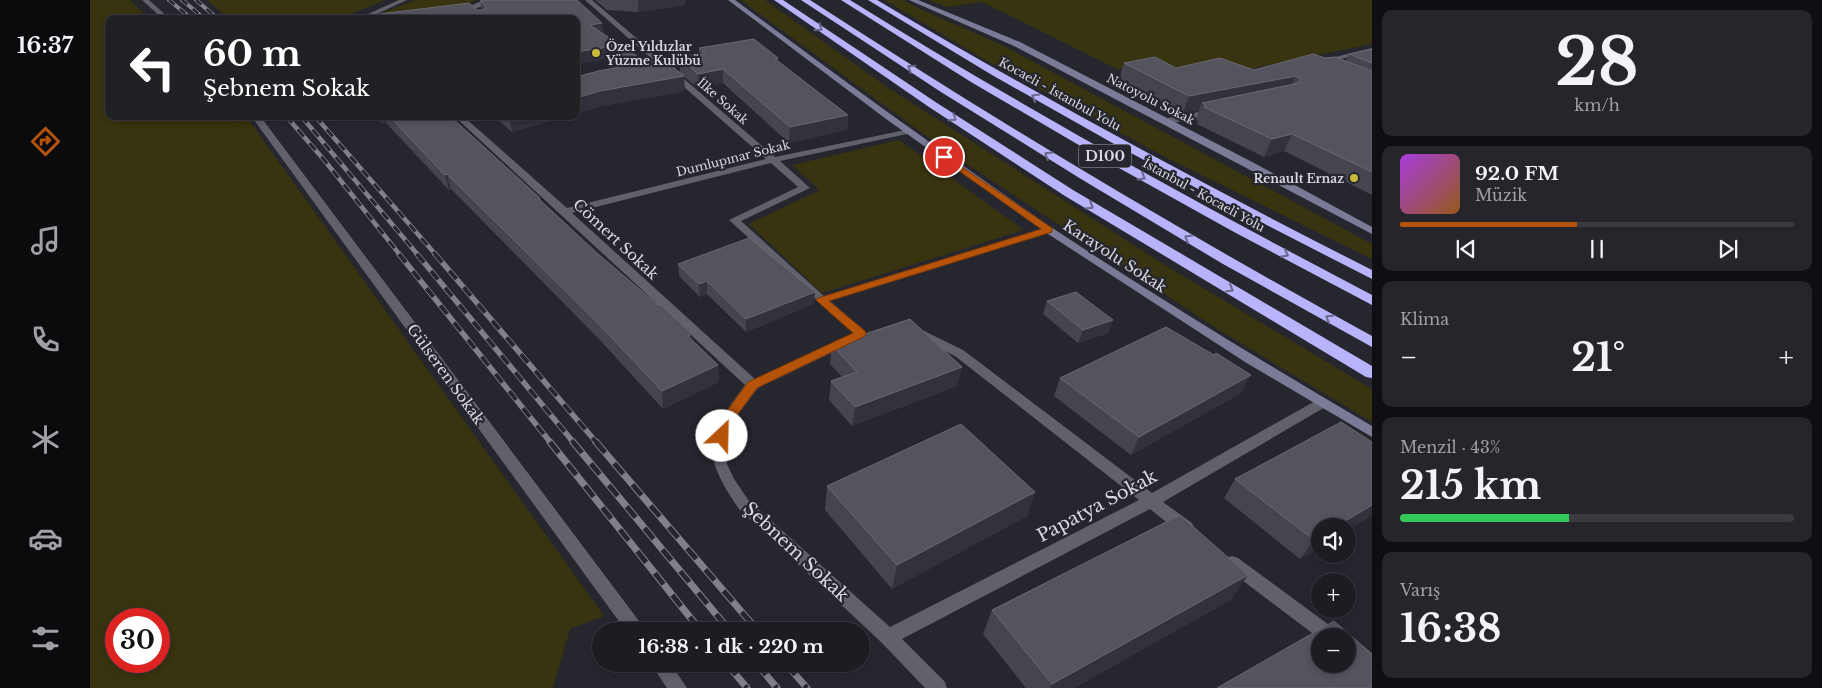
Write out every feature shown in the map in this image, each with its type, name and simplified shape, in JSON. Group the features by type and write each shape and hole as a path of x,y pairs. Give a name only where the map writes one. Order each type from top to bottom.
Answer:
{"highway":[{"path":"778,0 940,110 1062,188 1372,373"},
{"path":"805,0 1084,177 1168,227 1372,342"},
{"name":"İstanbul - Kocaeli Yolu","path":"845,0 945,63 1066,134 1205,212 1372,301"},
{"name":"Kocaeli - İstanbul Yolu","path":"872,0 968,58 1074,118 1246,211 1372,276"}],"main road":[{"name":"Karayolu Sokak","path":"732,0 907,131 1048,230 1200,329 1372,432"},
{"name":"Natoyolu Sokak","path":"912,0 1016,44 1168,121 1372,231"}],"street":[{"path":"145,0 162,15"},
{"path":"369,15 404,0"},
{"path":"453,10 471,8 489,0"},
{"name":"İlke Sokak","path":"588,0 805,188 734,220 822,300"},
{"path":"471,8 478,13"},
{"path":"1331,70 1314,63 1372,50"},
{"path":"658,70 668,69"},
{"path":"1168,121 1222,110"},
{"name":"Gülseren Sokak","path":"259,120 629,622"},
{"name":"Cömert Sokak","path":"462,120 752,385"},
{"name":"Dumlupınar Sokak","path":"565,212 774,160 907,131"},
{"path":"822,300 1048,230"},
{"path":"822,300 861,334"},
{"path":"899,330 914,331 959,353 1198,537"},
{"path":"752,385 861,334 875,332"},
{"name":"Şebnem Sokak","path":"752,385 725,426 719,446 720,464 728,482 744,505 888,637 938,688"},
{"name":"Papatya Sokak","path":"888,637 1151,501 1322,403"},
{"path":"1222,555 1319,628"},
{"path":"666,672 678,688"}],"shaded area":[{"path":"90,0 130,0 145,15 105,15 105,120 238,120 241,124 238,120 249,120 604,616 570,629 553,688 90,688"},
{"path":"207,0 385,0 349,15 224,15"},
{"path":"416,0 477,0 466,4 376,15"},
{"path":"741,0 765,0 890,89 1168,267 1372,389 1372,422 1219,330 944,149"},
{"path":"885,0 903,0 1004,46 1372,244 1372,259 1171,160 989,62"},
{"path":"928,0 1372,0 1372,44 1224,74 1205,66 1117,69 982,2 947,7"},
{"path":"899,140 1024,230 822,293 749,224 820,190 792,165"}],"building":[{"path":"577,0 602,23 590,25 640,58 611,64 608,47 580,51 580,15 379,14 469,3 477,10 485,10 486,7 480,1"},
{"path":"754,39 778,58 775,59 848,115 790,127 723,69 698,74 679,58 705,54 699,48"},
{"path":"1372,49 1372,63 1349,54"},
{"path":"1313,54 1325,58 1335,57 1372,71 1372,172 1292,134 1272,139 1204,107 1207,106 1202,103 1299,83 1301,79 1296,76 1189,96 1124,63 1155,57 1176,68 1220,58 1254,70"},
{"path":"666,61 684,76 600,91 580,97 580,76 649,62"},
{"path":"393,120 454,120 597,253 658,305 660,304 692,334 688,336 718,365 662,391 596,321 447,174 445,175"},
{"path":"749,238 815,292 746,319 707,281 699,284 678,264"},
{"path":"1076,292 1113,320 1083,330 1047,301"},
{"path":"910,319 962,367 855,407 831,381 857,372 832,345"},
{"path":"1166,327 1214,355 1216,353 1251,375 1139,437 1060,378"},
{"path":"1341,422 1372,442 1372,505 1350,518 1311,518 1311,538 1235,479"},
{"path":"961,424 1035,492 897,565 827,486"},
{"path":"1180,515 1248,575 1052,684 992,610"},
{"path":"1334,621 1342,628 1322,628"},
{"path":"1311,634 1311,673 1356,673 1356,640 1372,654 1372,688 1217,688"}],"railway":[{"path":"169,0 187,15"},
{"path":"182,0 200,15"},
{"path":"196,0 213,15"},
{"path":"289,120 325,161 400,255"},
{"path":"304,120 418,255"},
{"path":"318,120 436,255"},
{"path":"399,254 551,443"},
{"path":"417,254 574,443"},
{"path":"435,254 597,443"},
{"path":"550,442 694,622"},
{"path":"573,442 723,622"},
{"path":"596,442 750,622"},
{"path":"734,672 747,688"},
{"path":"764,672 777,688"},
{"path":"793,672 807,688"}],"place":[{"name":"Özel Yıldızlar Yüzme Kulübü","path":"596,53"},
{"name":"Renault Ernaz","path":"1354,178"}],"route":[{"path":"722,436 733,411 752,385 861,334 822,300 1048,230 944,157"}]}
